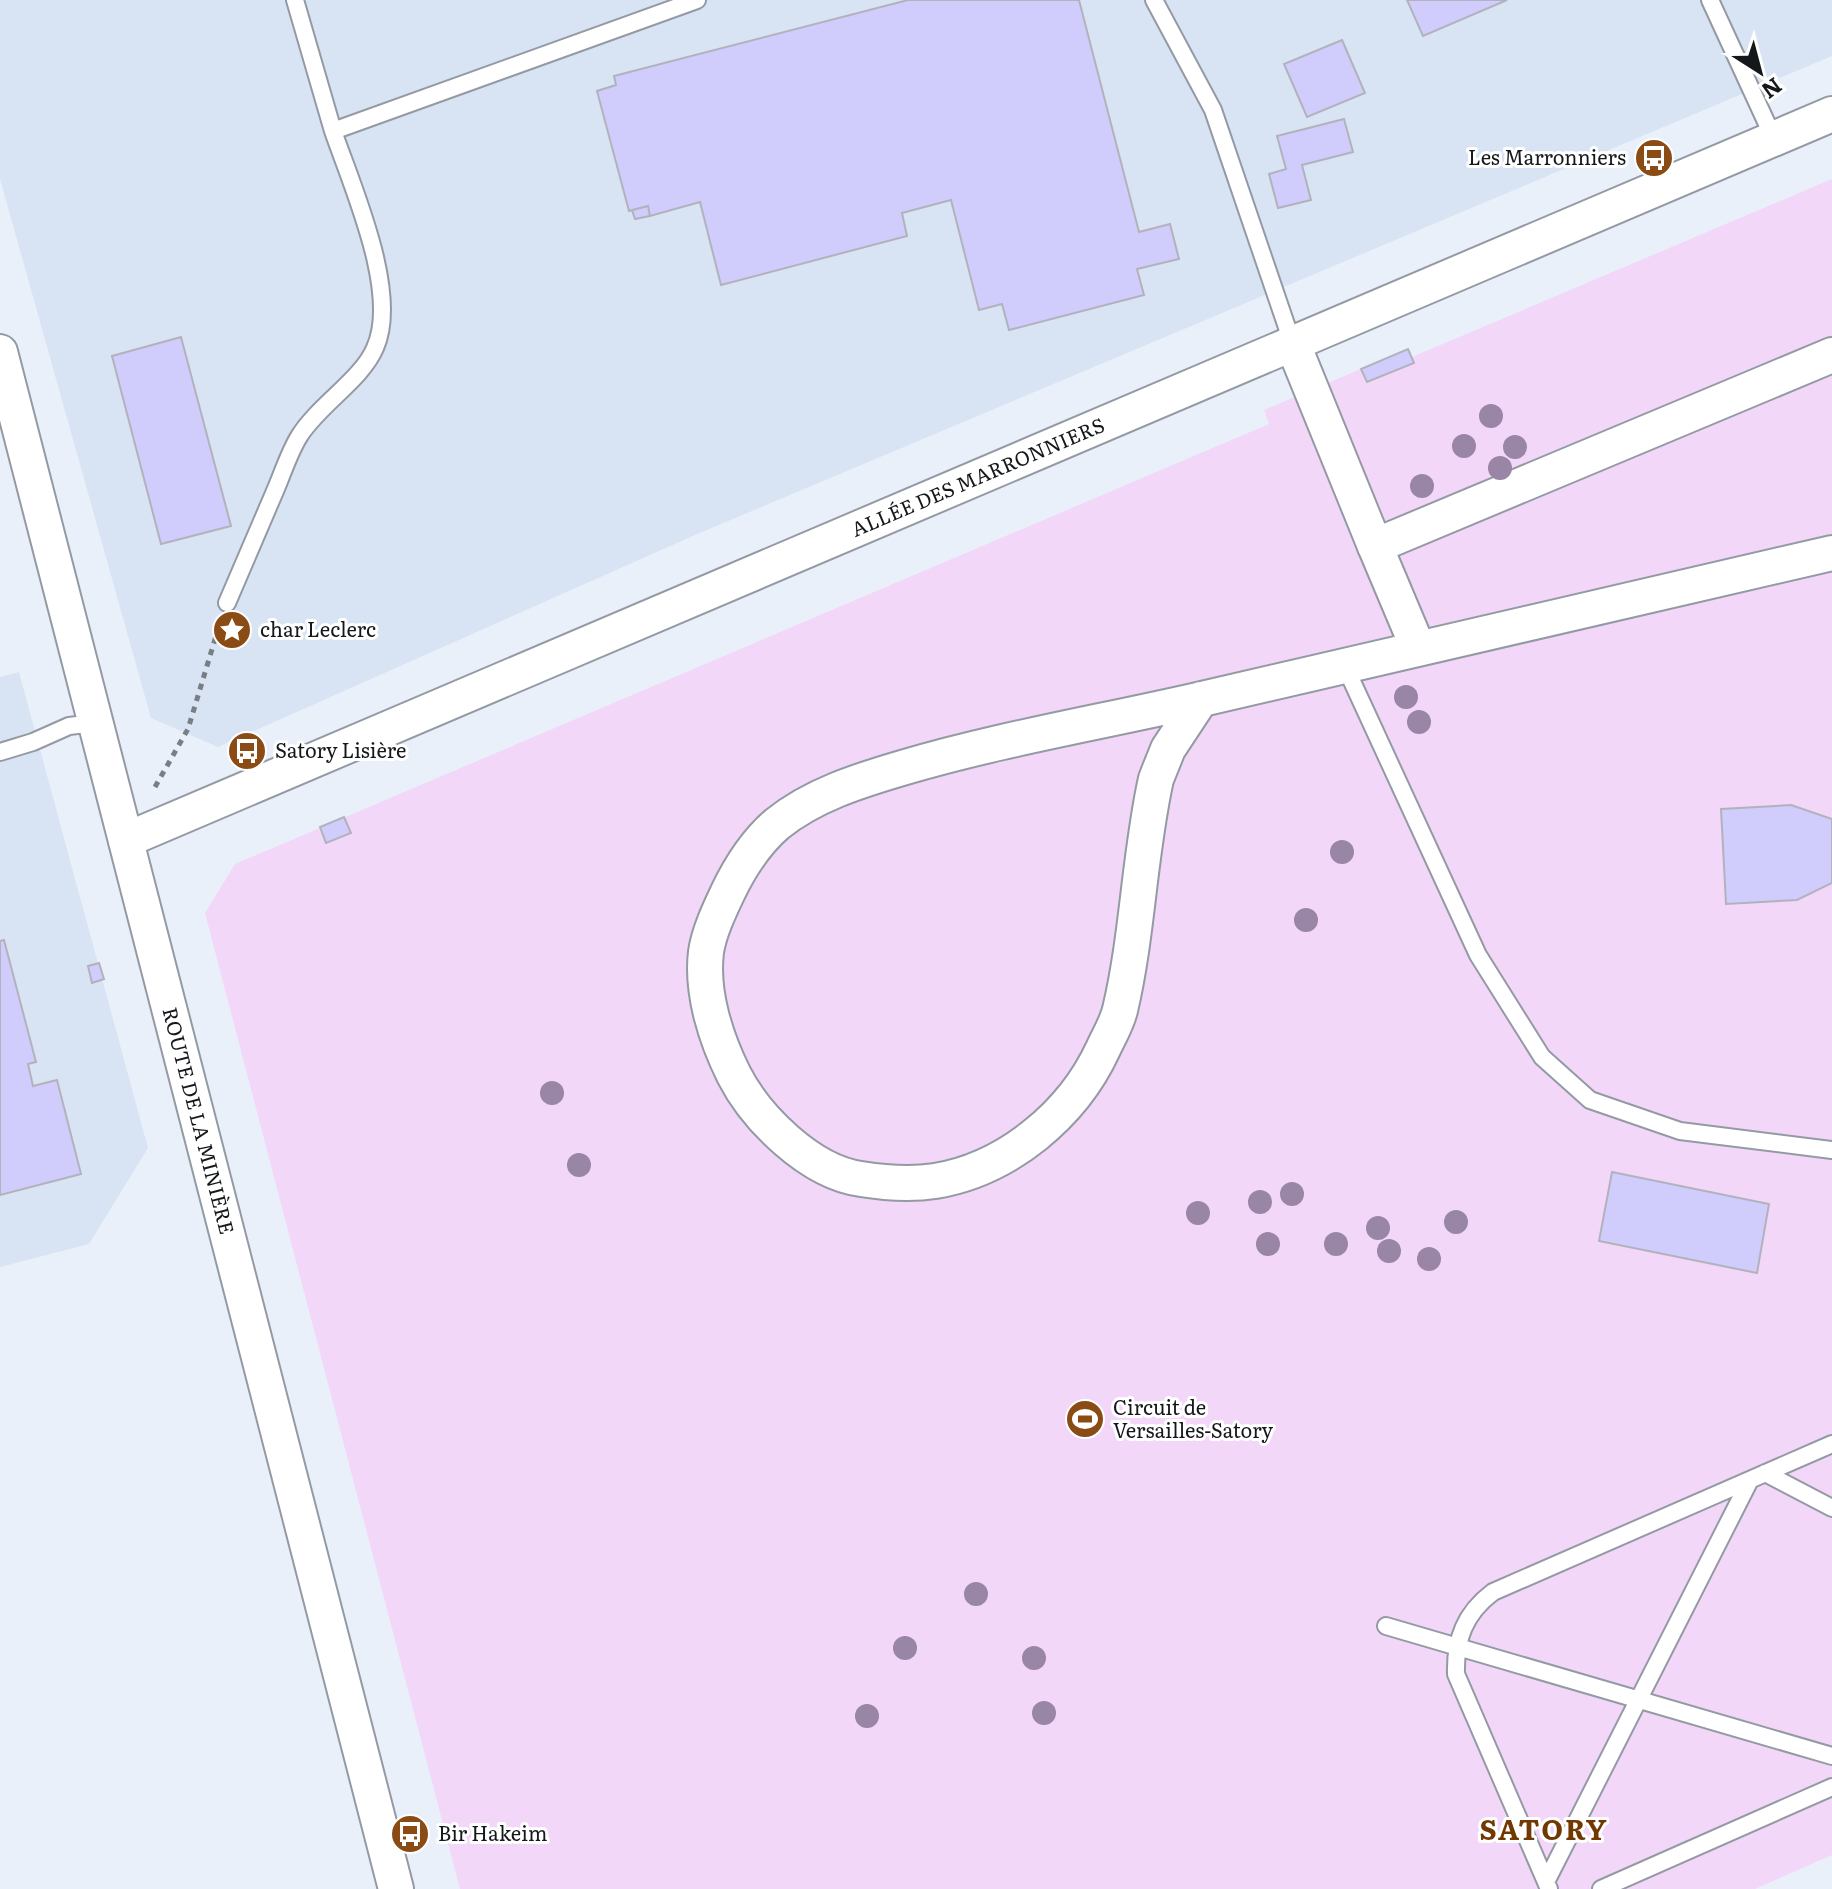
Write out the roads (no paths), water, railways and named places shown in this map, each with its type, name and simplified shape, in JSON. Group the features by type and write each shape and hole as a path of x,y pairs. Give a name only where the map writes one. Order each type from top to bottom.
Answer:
{"street":[{"name":"ALLÉE DES MARRONNIERS","path":"126,840 1832,114"},
{"path":"1292,342 1418,648"},
{"name":"ROUTE DE LA MINIÈRE","path":"0,352 396,1889"},
{"path":"1375,546 1832,355"},
{"path":"1201,699 1168,749 1156,779 1119,1016 1096,1065 1073,1100 1034,1136 992,1162 939,1180 896,1184 849,1177 811,1158 781,1136 751,1104 722,1050 709,1001 706,949 719,911 741,866 779,822 816,799 858,782 960,751 1201,699 1832,553"}],"lane":[{"path":"227,603 299,437 320,409 360,369 376,348 380,322 382,285 295,0"},
{"path":"333,131 697,0"},
{"path":"1154,0 1213,110 1292,342"},
{"path":"1710,0 1774,139"},
{"path":"1344,664 1478,955 1542,1057 1590,1100 1680,1131 1832,1150"},
{"path":"0,752 69,726 95,723"},
{"path":"1547,1886 1456,1674 1457,1646 1464,1623 1493,1592 1832,1444"},
{"path":"1757,1476 1832,1508"},
{"path":"1547,1886 1638,1700 1757,1476"},
{"path":"1386,1626 1832,1756"},
{"path":"1601,1889 1832,1787"}],"place":[{"name":"Les Marronniers","path":"1654,158"},
{"name":"char Leclerc","path":"232,630"},
{"name":"Satory Lisière","path":"247,751"},
{"name":"Circuit de Versailles-Satory","path":"1085,1419"},
{"name":"Bir Hakeim","path":"410,1834"}],"district":[{"name":"SATORY","path":"1544,1830"}]}
